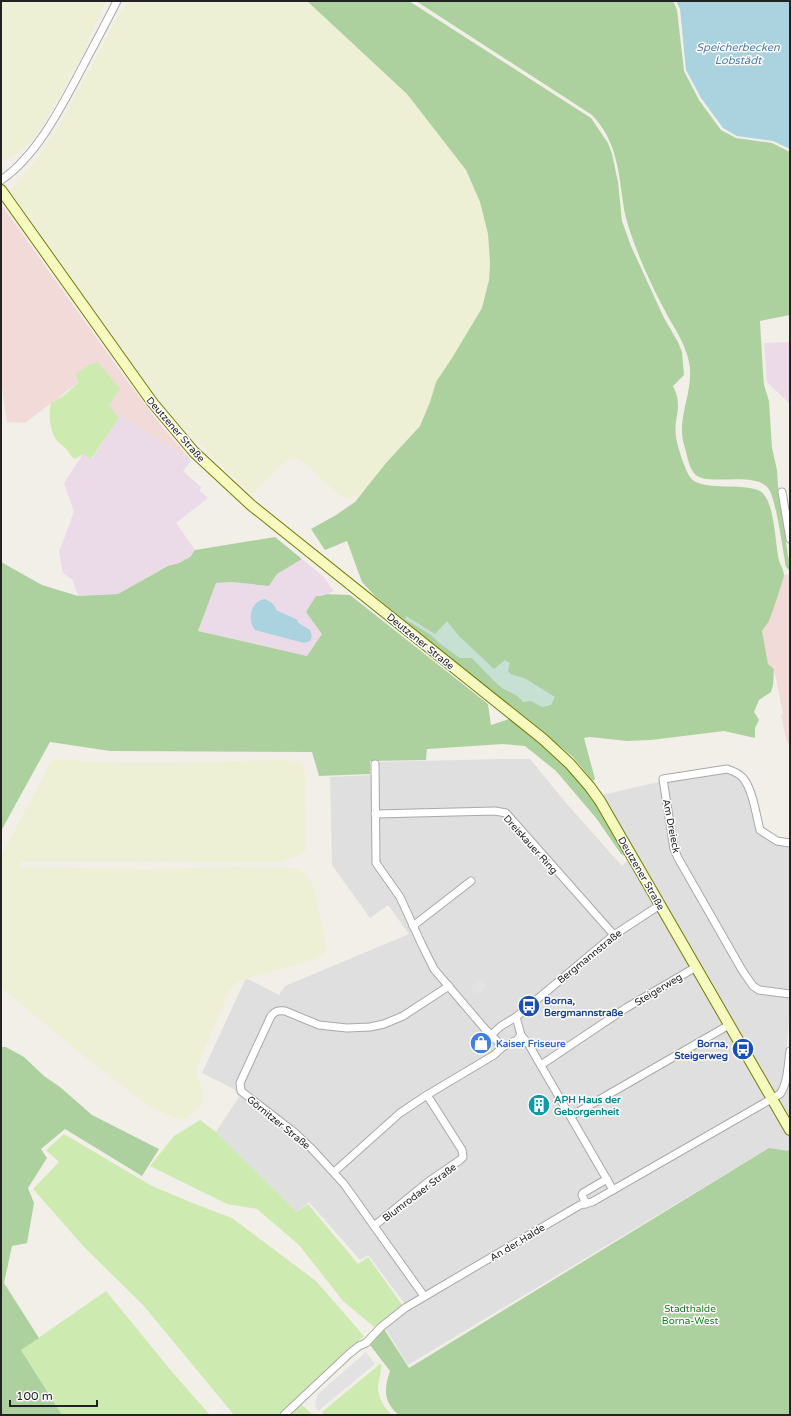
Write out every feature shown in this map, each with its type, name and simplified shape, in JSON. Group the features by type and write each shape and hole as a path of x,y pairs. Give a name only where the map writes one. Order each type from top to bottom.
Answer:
{"main road":[{"name":"Deutzener Straße","path":"1,190 152,402 194,452 251,504 560,754 590,786 660,904 790,1130"}],"street":[{"path":"1,180 8,176 35,146 53,120 117,1"},
{"path":"782,492 790,539"},
{"path":"375,764 376,863 400,896 431,964 491,1034 504,1046"},
{"name":"Am Dreieck","path":"790,843 777,841 760,830 750,790 743,778 737,772 727,769 663,779 676,854 742,970 753,986 759,990 790,994"},
{"name":"Dreiskauer Ring","path":"375,814 501,811 506,814 614,935"},
{"path":"413,926 471,881"},
{"name":"Bergmannstraße","path":"491,1034 500,1026 516,1017 614,935 660,904"},
{"name":"Steigerweg","path":"541,1065 626,1008 696,967"},
{"name":"Görnitzer Straße","path":"424,1296 334,1172 294,1132 241,1091 240,1083 274,1012 281,1011 324,1026 346,1028 370,1027 384,1024 403,1016 449,986"},
{"path":"516,1017 521,1034 541,1065 613,1190"},
{"path":"571,1116 729,1025"},
{"path":"334,1172 400,1113 494,1055 504,1046 517,1040 521,1034"},
{"path":"772,1099 783,1090 789,1071 790,1051"},
{"name":"Blumrodaer Straße","path":"374,1226 428,1182 463,1157 462,1150 427,1095"},
{"name":"An der Halde","path":"284,1415 349,1354 366,1342 391,1318 424,1296 580,1205 592,1202 772,1099"},
{"path":"586,1204 582,1195 607,1179"}],"shaded area":[{"path":"1,204 123,375 163,428 186,454 184,456 120,416 119,418 109,405 75,375 79,382 25,423 7,422 1,380"},
{"path":"790,342 790,404 767,382 764,343"},
{"path":"120,415 184,456 186,454 191,461 183,471 202,488 199,490 208,498 176,523 195,550 190,557 179,563 168,566 118,594 78,596 73,580 63,573 59,552 74,512 64,483 83,454 92,459"},
{"path":"302,559 325,578 334,591 321,596 322,634 307,656 198,631 216,583 232,582 269,586 277,574"},
{"path":"789,574 790,744 787,743 774,669 768,664 762,631 769,621 784,575"},
{"path":"530,759 567,804 622,866 636,854 602,795 728,766 752,784 767,838 790,848 790,1006 785,1072 790,1075 790,1151 769,1148 408,1365 382,1323 405,1304 368,1255 360,1260 309,1202 297,1212 216,1132 239,1097 234,1089 202,1073 246,978 279,995 285,986 409,934 388,905 370,918 332,865 330,777 372,775 371,762"},
{"path":"480,978 487,986 477,995 470,986"},
{"path":"366,1352 375,1364 318,1411 315,1406 317,1395"}],"green space":[{"path":"1,1 106,1 79,62 44,123 32,140 17,154 1,162"},
{"path":"129,1 307,1 407,94 466,170 480,202 488,234 490,263 489,280 482,308 436,382 420,426 386,463 363,492 357,496 347,499 339,495 307,465 301,460 296,459 290,459 284,463 252,495 185,430 164,406 10,190 41,153 65,115 117,18"},
{"path":"307,1 409,1 591,118 608,143 618,182 622,221 631,246 664,318 682,352 684,375 673,386 678,400 675,430 676,437 686,469 690,477 695,482 712,486 752,488 760,491 769,503 772,513 779,560 784,575 769,621 762,631 768,664 774,669 773,685 771,692 759,700 754,712 759,720 755,728 755,738 724,731 651,740 627,741 590,737 584,738 595,779 593,781 573,757 376,597 362,582 347,541 325,550 311,529 355,502 386,463 420,426 436,382 482,308 489,280 490,263 488,234 480,202 466,170 407,94"},
{"path":"416,1 673,1 677,10 684,71 699,100 721,130 736,138 772,143 790,152 790,315 760,321 764,385 769,401 772,448 777,470 790,571 786,567 774,502 768,488 761,483 752,480 718,480 700,477 694,473 690,467 682,434 682,424 690,383 689,362 681,341 652,286 633,240 625,212 617,162 605,133 592,115"},
{"path":"98,362 120,389 109,405 119,418 91,459 83,454 75,459 56,440 53,434 50,407 51,403 79,382 75,375 90,364"},
{"path":"275,537 302,559 277,574 269,586 232,582 216,583 198,631 307,656 322,634 306,612 316,596 327,594 350,595 488,704 491,725 509,719 546,747 573,771 606,817 629,858 621,854 596,818 556,771 525,746 503,744 427,749 426,760 370,761 370,774 319,776 312,752 110,751 50,742 1,831 1,562 42,585 78,596 118,594 168,566 179,563 190,557 195,550"},
{"path":"406,616 435,634 447,621 459,636 494,669 505,660 510,663 508,671 511,674 526,679 555,697 551,705 542,707 531,701 523,702 516,695 498,685 472,658 460,658 439,643 431,635 405,619"},
{"path":"55,759 94,762 152,763 281,760 296,761 303,764 305,775 306,850 300,855 281,862 22,861 19,867 147,869 234,867 295,868 306,874 313,885 328,950 314,959 243,980 236,983 230,990 198,1064 196,1073 203,1092 202,1103 198,1109 187,1118 180,1120 148,1106 85,1057 1,988 1,856 51,762"},
{"path":"1,1047 6,1047 24,1057 44,1076 60,1087 92,1115 159,1149 142,1176 65,1129 41,1149 47,1158 28,1188 34,1203 27,1243 12,1246 4,1283 39,1338 21,1350 62,1415 1,1415"},
{"path":"200,1120 216,1132 297,1212 308,1204 358,1264 368,1257 403,1306 374,1327 343,1301 299,1245 257,1209 227,1204 150,1166 174,1136"},
{"path":"64,1134 152,1186 232,1218 316,1281 364,1336 319,1377 282,1415 234,1415 143,1305 85,1248 33,1189 59,1162 46,1150"},
{"name":"Stadthalde Borna-West","path":"769,1148 790,1151 790,1415 399,1415 390,1405 386,1395 386,1389 390,1371 370,1345 384,1329 409,1368"},
{"path":"106,1291 173,1373 210,1415 62,1415 21,1350"},
{"path":"381,1363 378,1386 379,1394 384,1406 392,1415 325,1415 322,1412"},
{"path":"301,1404 313,1415 290,1415"}],"water":[{"name":"Speicherbecken Lobstädt","path":"676,1 790,1 790,149 773,141 737,136 723,128 701,98 686,70 680,9"},
{"path":"265,599 272,603 276,610 298,620 297,622 310,630 312,636 310,641 304,643 255,630 251,621 251,612 256,603"}],"place":[{"name":"Borna, Bergmannstraße","path":"529,1006"},
{"name":"Kaiser Friseure","path":"481,1043"},
{"name":"Borna, Steigerweg","path":"743,1049"},
{"name":"APH Haus der Geborgenheit","path":"539,1105"}]}
